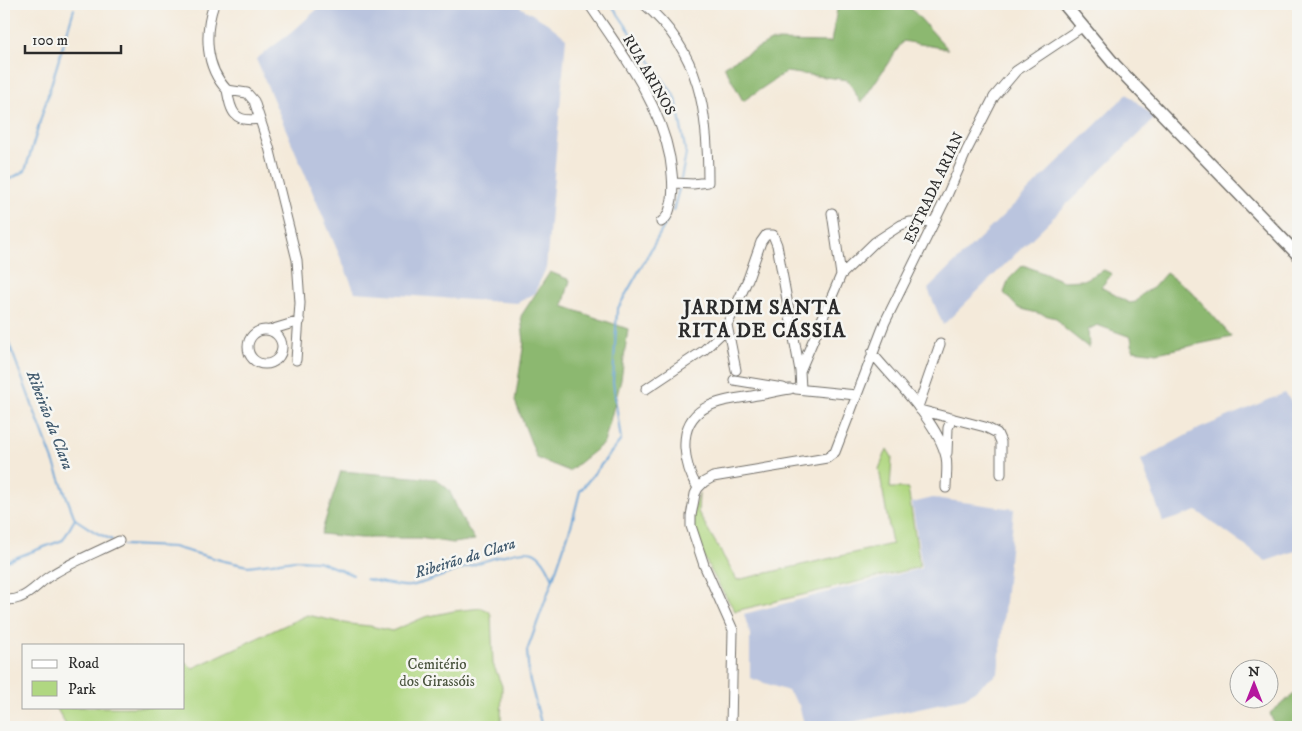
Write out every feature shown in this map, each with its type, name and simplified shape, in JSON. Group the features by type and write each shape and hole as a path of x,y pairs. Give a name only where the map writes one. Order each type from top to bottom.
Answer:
{"main road":[{"path":"1064,4 1115,65 1298,254"}],"street":[{"path":"214,4 210,18 208,46 214,72 227,90 230,108 233,113 240,118 250,121 259,119"},
{"name":"RUA ARINOS","path":"589,4 655,109 664,134 674,183 670,210 666,219 661,222"},
{"path":"644,4 675,38 694,75 702,98 708,148 708,182 693,184 674,183"},
{"name":"ESTRADA ARIAN","path":"698,488 713,477 832,456 838,446 872,353 898,294 935,221 982,118 999,90 1016,71 1082,26"},
{"path":"227,90 247,93 254,101 269,148 299,273 300,321 296,360"},
{"path":"832,213 841,275"},
{"path":"800,371 841,275 875,242 901,226 910,222 935,221"},
{"path":"646,389 703,351 723,332 748,279 763,237 769,234 773,235 777,245 800,371 801,388"},
{"path":"270,330 300,321"},
{"path":"727,325 736,370"},
{"path":"919,409 940,344"},
{"path":"872,353 919,409 938,437 946,458"},
{"path":"734,380 790,389"},
{"path":"731,727 733,630 700,557 691,526 692,504 698,488 691,479 685,442 691,421 698,412 707,406 790,389 801,388 856,395"},
{"path":"919,409 997,432 1001,442 1002,474"},
{"path":"946,488 948,428 952,418"},
{"path":"4,599 18,599 31,592 54,573 119,541"}],"shaded area":[{"path":"323,4 515,4 547,23 566,38 546,268 534,294 517,303 355,292 256,59 291,33"},
{"path":"1127,94 1155,118 943,325 928,289"},
{"path":"1285,393 1298,412 1298,550 1266,561 1197,511 1163,522 1141,460 1196,430"},
{"path":"933,498 1014,509 998,673 965,698 830,727 805,727 799,705 788,691 750,678 750,634 744,614 922,568 912,503"}],"green space":[{"path":"838,4 907,4 948,49 903,41 861,103 848,80 786,72 743,101 724,66 771,41 831,42"},
{"path":"1023,265 1063,281 1083,280 1104,270 1112,274 1101,287 1129,303 1136,302 1143,293 1153,288 1166,273 1191,291 1232,337 1157,353 1133,350 1131,337 1097,325 1088,330 1089,348 1065,329 1056,318 1018,308 1004,293 1009,279"},
{"path":"550,272 570,280 563,306 628,329 621,380 604,443 569,471 537,458 515,401 524,342 521,316"},
{"path":"887,449 892,457 890,488 908,488 920,567 735,611 702,553 693,529 692,516 699,493 698,512 737,580 892,544 879,469"},
{"path":"341,471 436,479 449,490 462,519 475,540 453,543 419,538 360,538 321,534"},
{"name":"Cemitério dos Girassóis","path":"482,608 489,611 491,615 493,664 502,686 501,722 461,727 67,727 57,708 185,708 185,663 193,668 307,615 392,631 425,617"},
{"path":"1298,691 1298,727 1275,727 1270,713 1276,708 1280,708 1280,705"}],"waterway":[{"path":"611,4 676,98 686,154 681,179"},
{"name":"Ribeirão da Clara","path":"4,182 25,171 74,9"},
{"path":"673,211 679,189"},
{"path":"553,579 572,523 580,491 621,440 613,382 617,310 667,221"},
{"name":"Ribeirão da Clara","path":"4,330 75,519"},
{"name":"Ribeirão da Clara","path":"4,562 63,540 75,519 112,540"},
{"name":"Ribeirão da Clara","path":"123,545 173,547 248,566 295,560 318,561 353,575"},
{"name":"Ribeirão da Clara","path":"366,579 411,586 492,558 523,551 537,554 553,579 527,651 529,677 542,727"}],"district":[{"name":"JARDIM SANTA RITA DE CÁSSIA","path":"762,320"}]}
